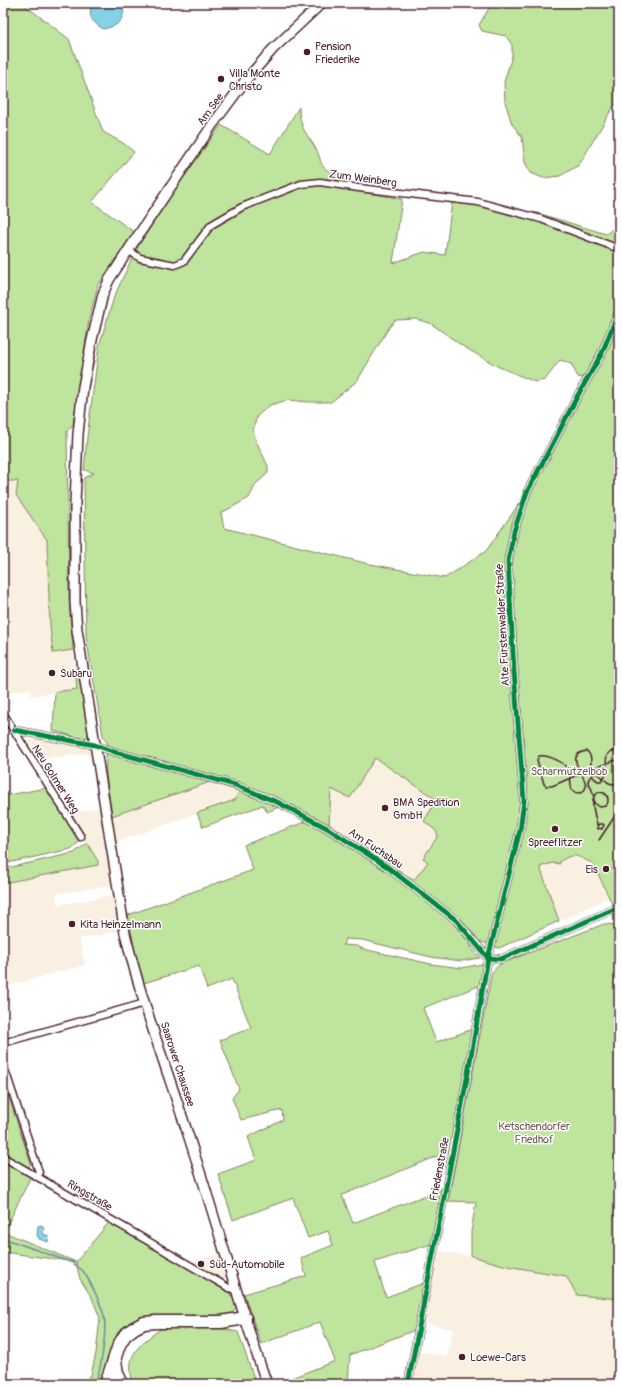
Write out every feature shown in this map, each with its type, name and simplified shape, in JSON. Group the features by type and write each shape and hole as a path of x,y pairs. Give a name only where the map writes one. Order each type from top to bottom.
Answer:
{"highway":[{"path":"106,1384 119,1344 125,1335 144,1323 221,1322 245,1318"},
{"path":"115,1360 117,1373 122,1384"}],"main road":[{"name":"Am See","path":"96,745 77,630 75,602 76,467 83,387 99,307 109,280 130,246 213,124 245,81 273,49 322,3"},
{"name":"Saarower Chaussee","path":"96,745 125,933 131,960 192,1145 245,1318 267,1384"}],"street":[{"name":"Zum Weinberg","path":"130,246 140,258 175,265 184,261 211,225 242,206 301,184 320,182 478,202 541,219 585,237 619,248"},
{"name":"Alte Fürstenwalder Straße","path":"488,958 520,830 524,801 514,671 508,561 514,531 527,492 554,444 578,394 602,353 619,311"},
{"name":"Neu Golmer Weg","path":"3,713 81,837"},
{"name":"Neu Golmer Weg","path":"14,730 96,745"},
{"name":"Am Fuchsbau","path":"96,745 115,752 235,785 277,802 314,820 386,866 456,920 488,958"},
{"path":"488,958 500,959 619,907"},
{"name":"Friedenstraße","path":"408,1384 488,958"},
{"path":"3,1043 144,1003"},
{"path":"3,1064 39,1172 36,1176"},
{"name":"Ringstraße","path":"3,1157 229,1288 237,1289"}],"shaded area":[{"path":"3,481 18,481 16,495 47,540 53,653 73,650 77,689 31,696 30,689 3,693"},
{"path":"41,738 91,748 93,759 86,754 38,759 27,741"},
{"path":"375,757 437,800 436,831 438,835 423,857 428,862 414,880 329,825 331,788 350,797"},
{"path":"210,782 239,791 235,800 117,842 112,816"},
{"path":"100,807 110,875 110,885 56,894 58,905 109,896 112,897 119,931 80,939 85,965 3,987 3,883 98,865 98,861 69,814"},
{"path":"574,816 608,898 559,921 531,842"},
{"path":"438,1251 471,1256 566,1276 577,1295 619,1299 619,1355 616,1360 612,1384 412,1384 419,1351 447,1356 453,1329 425,1323"},
{"path":"220,1254 228,1279 225,1281 192,1262"}],"green space":[{"path":"3,3 22,3 69,39 103,132 123,143 134,152 92,202 134,232 98,285 89,320 73,425 67,431 69,599 73,650 53,653 50,626 47,540 16,495 18,481 3,481"},
{"path":"492,3 619,3 619,100 613,107 579,165 560,176 543,178 531,173 525,163 522,137 512,124 505,102 504,82 512,56 512,45 506,36 482,31 479,25"},
{"name":"Scharmützelbob","path":"299,107 299,115 302,126 317,151 324,168 330,172 342,175 350,190 402,199 393,263 424,252 445,255 452,202 486,207 533,219 534,212 606,234 614,228 619,232 619,303 600,350 583,378 578,377 571,364 560,360 545,380 535,382 499,367 464,347 430,323 415,319 395,320 357,381 331,402 288,400 270,405 257,416 253,430 257,443 268,466 268,473 256,484 249,498 221,513 224,528 365,563 445,578 486,551 530,488 619,317 619,903 613,906 593,863 577,856 570,856 559,862 560,864 552,863 540,867 559,921 499,948 479,941 470,947 480,958 461,961 431,957 362,940 345,939 343,945 357,946 363,949 431,964 462,968 482,964 484,968 481,985 423,1008 436,1042 473,1029 450,1151 342,1195 353,1223 442,1189 431,1244 375,1262 386,1297 424,1283 415,1330 350,1355 348,1384 276,1384 335,1361 320,1322 261,1344 244,1294 306,1276 301,1258 333,1245 328,1231 308,1238 293,1198 233,1220 218,1174 256,1160 248,1137 283,1120 282,1110 241,1120 232,1098 239,1089 220,1040 251,1028 232,979 207,989 199,966 144,983 136,957 128,915 253,870 244,845 307,821 279,807 267,812 263,805 203,827 197,813 235,800 239,791 210,782 112,816 106,771 106,753 108,744 103,736 86,636 84,478 94,473 84,470 99,346 114,297 133,256 138,257 137,248 174,191 221,125 270,154","holes":["375,758 437,800 424,821 436,831 438,836 423,858 428,862 414,880 329,825 331,789 350,798"]},
{"path":"79,668 89,733 86,738 80,738 53,731 55,692 77,689 75,669"},
{"path":"46,788 79,839 78,843 71,849 3,864 3,796"},
{"path":"87,843 98,861 98,865 3,883 3,869 74,853"},
{"name":"Ketschendorfer Friedhof","path":"604,924 619,925 619,1299 577,1295 566,1276 507,1266 471,1256 471,1232 476,1202 448,1201 492,972 500,964"},
{"path":"3,1080 31,1164 28,1168 3,1154"},
{"path":"3,1160 31,1176 4,1232 76,1262 3,1252"},
{"path":"110,1221 230,1292 236,1307 232,1314 221,1317 125,1329 111,1348 103,1384 83,1384 91,1375 96,1353 100,1318 92,1298 80,1279 76,1262"},
{"path":"163,1328 219,1328 238,1332 256,1384 133,1384 131,1376 132,1357 144,1342"}],"water":[{"path":"91,3 116,3 124,10 122,18 118,24 103,29 92,19 90,12"},
{"path":"128,3 151,3 140,8"},
{"path":"42,1225 44,1228 43,1234 49,1236 48,1242 39,1239 37,1235 38,1226"}],"waterway":[{"path":"3,1238 73,1263 86,1275 101,1306 105,1323 101,1362 97,1379 94,1384"}],"railway":[{"path":"619,750 610,752 606,757 606,760 606,764 606,773 601,781 598,781 591,774 591,770 591,766 591,759 587,751 576,756 577,766 580,771 583,776 586,786 583,792 580,793 572,790 570,780 570,778 570,775 569,771 564,765 556,759 546,756 539,756 537,760 544,784 546,786 552,786 566,780 576,776 587,771 597,767 607,763 619,760"},
{"path":"598,829 597,827 599,824 604,825 602,829 598,828 597,825 596,822 595,818 593,803 594,796 599,792 604,793 608,799 606,806 600,807 594,803 594,798 594,796 594,795 588,779 596,773 610,784 615,784 619,780"},
{"path":"599,840 619,810"}],"cycle path":[{"path":"408,1384 468,1073 488,958 520,830 524,801 514,671 508,561 514,531 527,492 602,353 619,311"},
{"path":"14,730 95,745 115,752 235,785 277,802 327,828 386,866 456,920 488,958 501,959 619,907"}],"place":[{"name":"Pension Friederike","path":"307,52"},
{"name":"Villa Monte Christo","path":"221,79"},
{"name":"Subaru","path":"52,673"},
{"name":"BMA Spedition GmbH","path":"385,808"},
{"name":"Spreeflitzer","path":"555,829"},
{"name":"Eis","path":"606,869"},
{"name":"Kita Heinzelmann","path":"72,924"},
{"name":"Süd-Automobile","path":"201,1264"},
{"name":"Loewe-Cars","path":"462,1357"}]}
